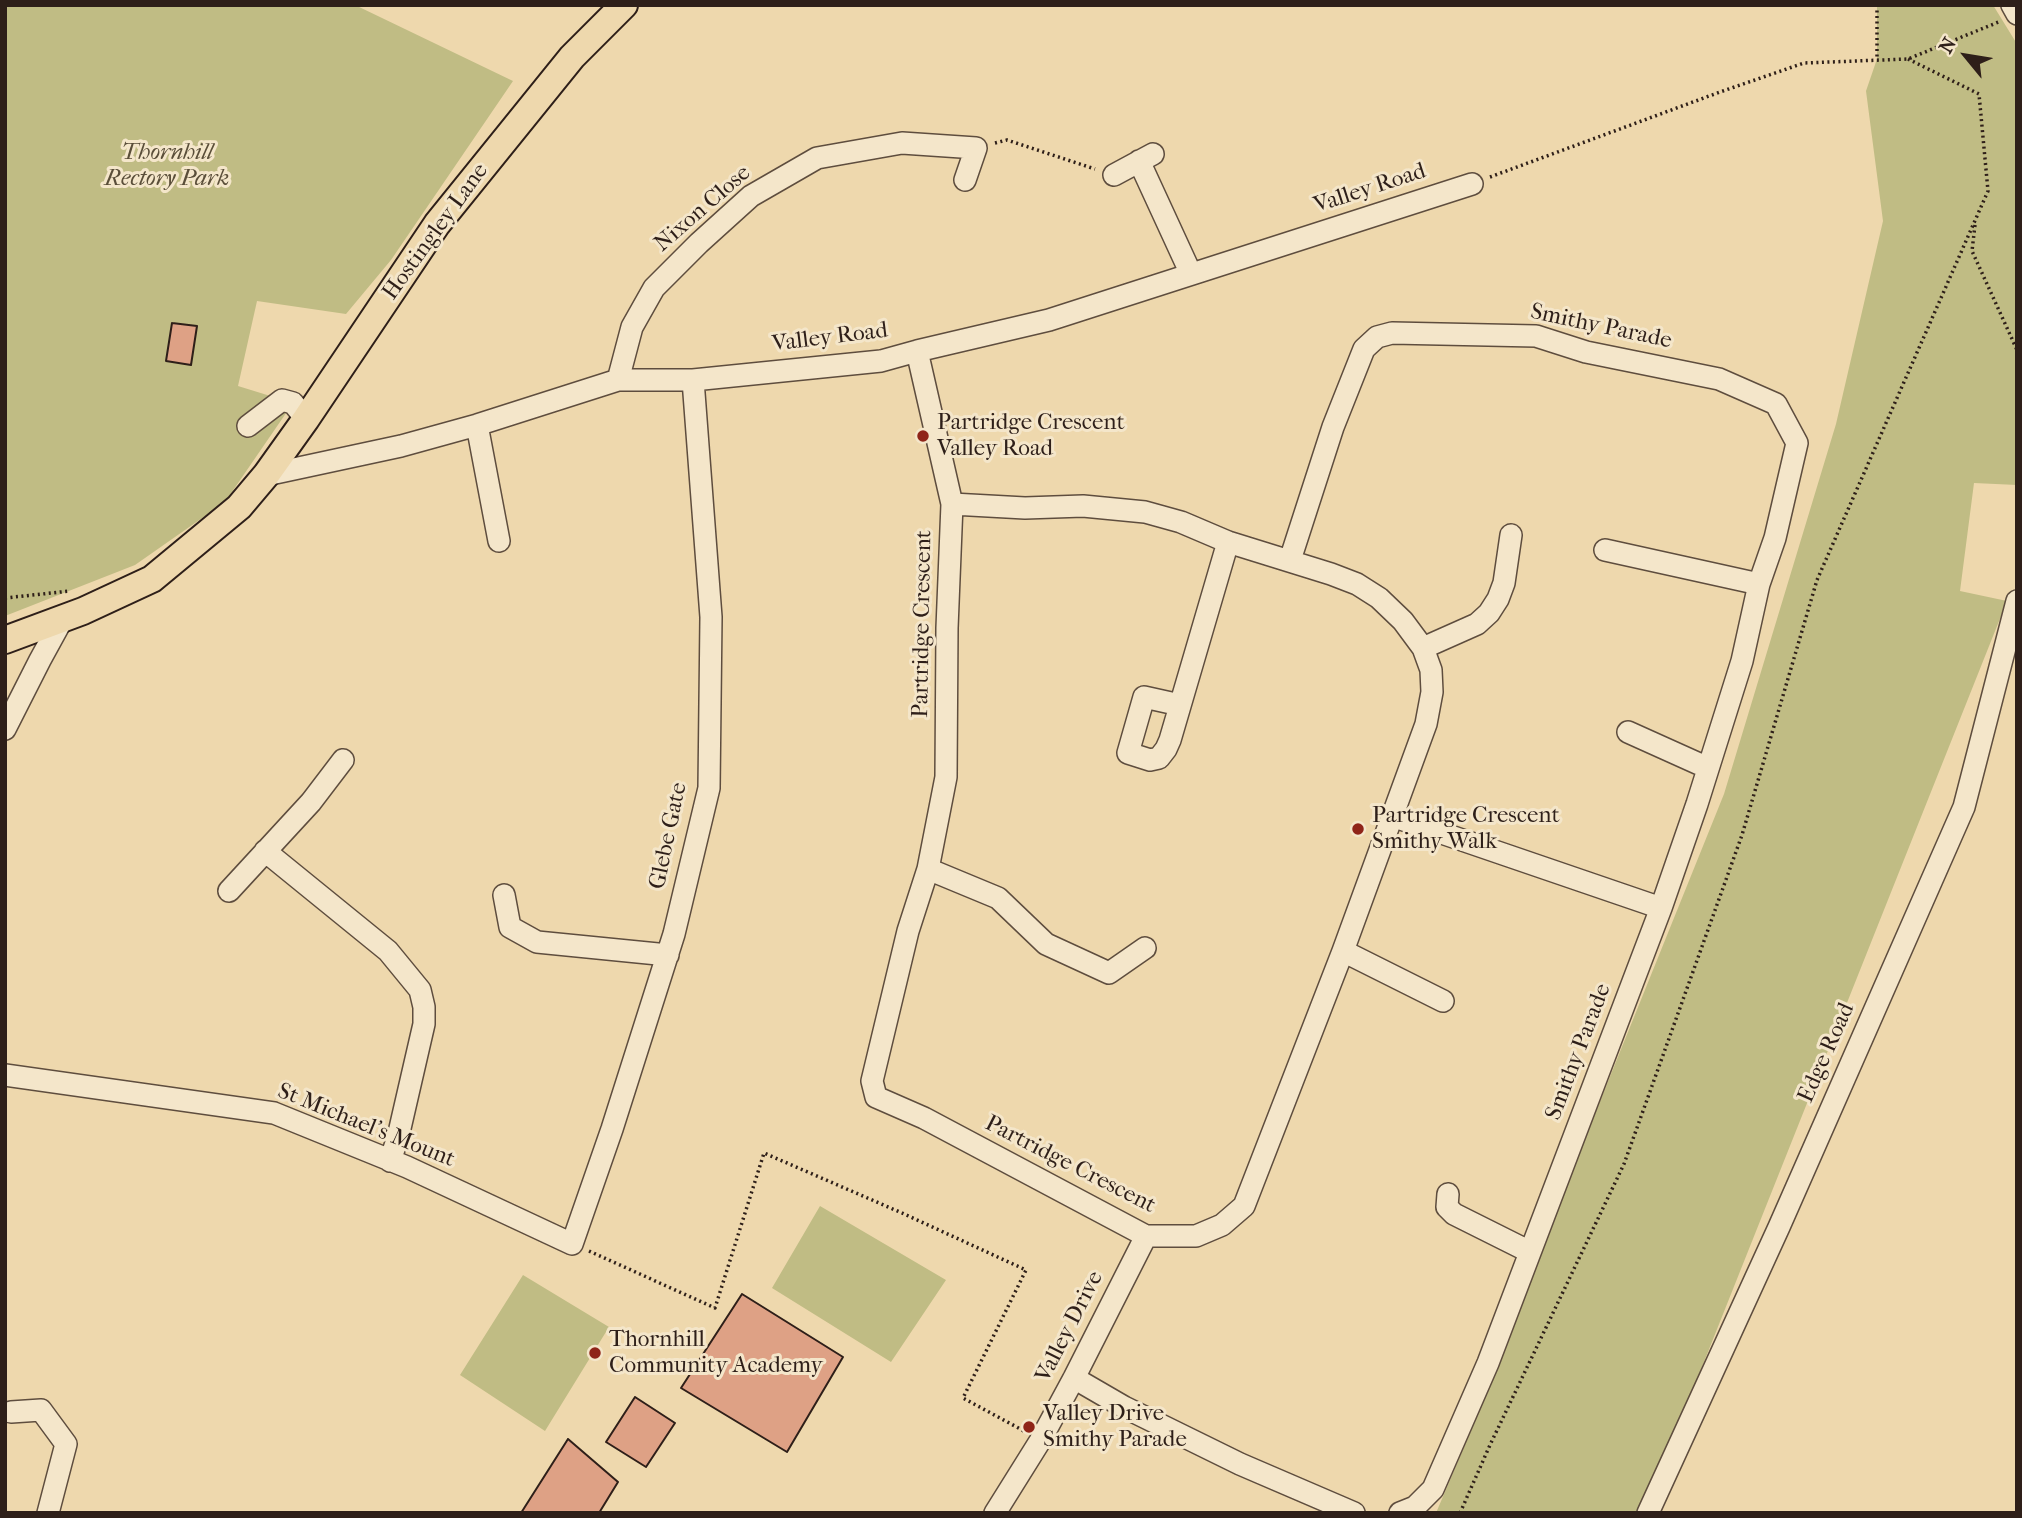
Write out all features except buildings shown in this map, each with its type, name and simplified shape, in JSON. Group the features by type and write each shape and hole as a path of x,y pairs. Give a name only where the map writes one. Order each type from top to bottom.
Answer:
{"main road":[{"name":"Hostingley Lane","path":"5,640 73,615 152,579 239,508 306,419 437,224 572,57 625,5"}],"street":[{"name":"Nixon Close","path":"618,380 632,327 654,288 751,196 817,158 902,143 976,148"},
{"path":"965,180 976,148"},
{"path":"1114,175 1146,158 1191,274"},
{"name":"Valley Road","path":"266,475 401,446 618,380 693,380 881,361 1049,320 1472,184"},
{"name":"Smithy Parade","path":"1290,560 1333,427 1364,349 1377,337 1392,333 1536,336 1586,352 1719,379 1776,404 1797,443 1775,538 1759,584 1742,661 1661,908 1488,1363 1433,1489 1415,1507 1400,1513"},
{"name":"Partridge Crescent","path":"917,351 952,504 947,628 946,777 928,869 908,931 872,1081 876,1097 924,1118 1146,1236 1196,1236 1222,1225 1244,1206 1343,951 1426,724 1432,692 1430,670 1423,648 1403,621 1379,598 1357,584 1228,542 1181,522 1145,512 1083,506 1025,508 952,504"},
{"name":"Glebe Gate","path":"572,1244 668,955 709,788 710,617 693,380"},
{"path":"248,426 282,400 293,403 306,419"},
{"path":"477,425 499,541"},
{"path":"1423,648 1477,624 1489,613 1499,599 1504,583 1511,535"},
{"path":"1180,705 1143,697 1128,753 1150,760 1159,758 1170,740 1228,542"},
{"path":"1605,551 1759,584"},
{"name":"Edge Road","path":"1648,1513 1779,1227 1964,807 2017,601"},
{"path":"5,729 40,660 73,615"},
{"path":"1628,732 1708,768"},
{"path":"229,891 287,830 343,760"},
{"path":"1392,816 1661,908"},
{"path":"265,851 388,951 420,990 424,1024 390,1161"},
{"path":"928,869 998,898 1046,944 1110,973 1145,948"},
{"path":"504,895 510,927 537,942 668,955"},
{"path":"1343,951 1443,1001"},
{"name":"St Michael's Mount","path":"5,1075 274,1113 390,1161 572,1244"},
{"path":"1448,1194 1447,1208 1454,1214 1530,1252"},
{"name":"Valley Drive","path":"995,1513 1040,1441 1146,1236"},
{"path":"1074,1378 1124,1407 1240,1464 1354,1513"},
{"path":"11,1412 41,1410 66,1444 48,1513"}],"path":[{"path":"1877,5 1877,59"},
{"path":"1472,184 1804,63 1908,59 2011,13"},
{"path":"1460,1513 1624,1164 1742,835 1818,580 1988,191 1979,94 1908,59"},
{"path":"976,148 1007,140 1114,175"},
{"path":"1976,219 1972,251 2017,350"},
{"path":"572,1244 715,1308 764,1153 1026,1270 963,1398 1032,1435"}],"green space":[{"name":"Thornhill Rectory Park","path":"5,5 355,5 513,81 391,260 346,314 257,301 238,386 293,403 225,502 135,565 5,616"},
{"path":"1877,5 1993,5 2017,44 2017,485 1974,483 1960,591 2007,601 1688,1402 1636,1513 1436,1513 1495,1374 1538,1255 1724,794 1836,424 1883,221 1866,91 1877,59"},
{"path":"820,1206 946,1280 891,1362 772,1288"},
{"path":"523,1275 609,1327 545,1431 460,1375"}],"place":[{"name":"Partridge Crescent Valley Road","path":"923,436"},
{"name":"Partridge Crescent Smithy Walk","path":"1358,829"},
{"name":"Thornhill Community Academy","path":"595,1353"},
{"name":"Valley Drive Smithy Parade","path":"1029,1427"}]}
